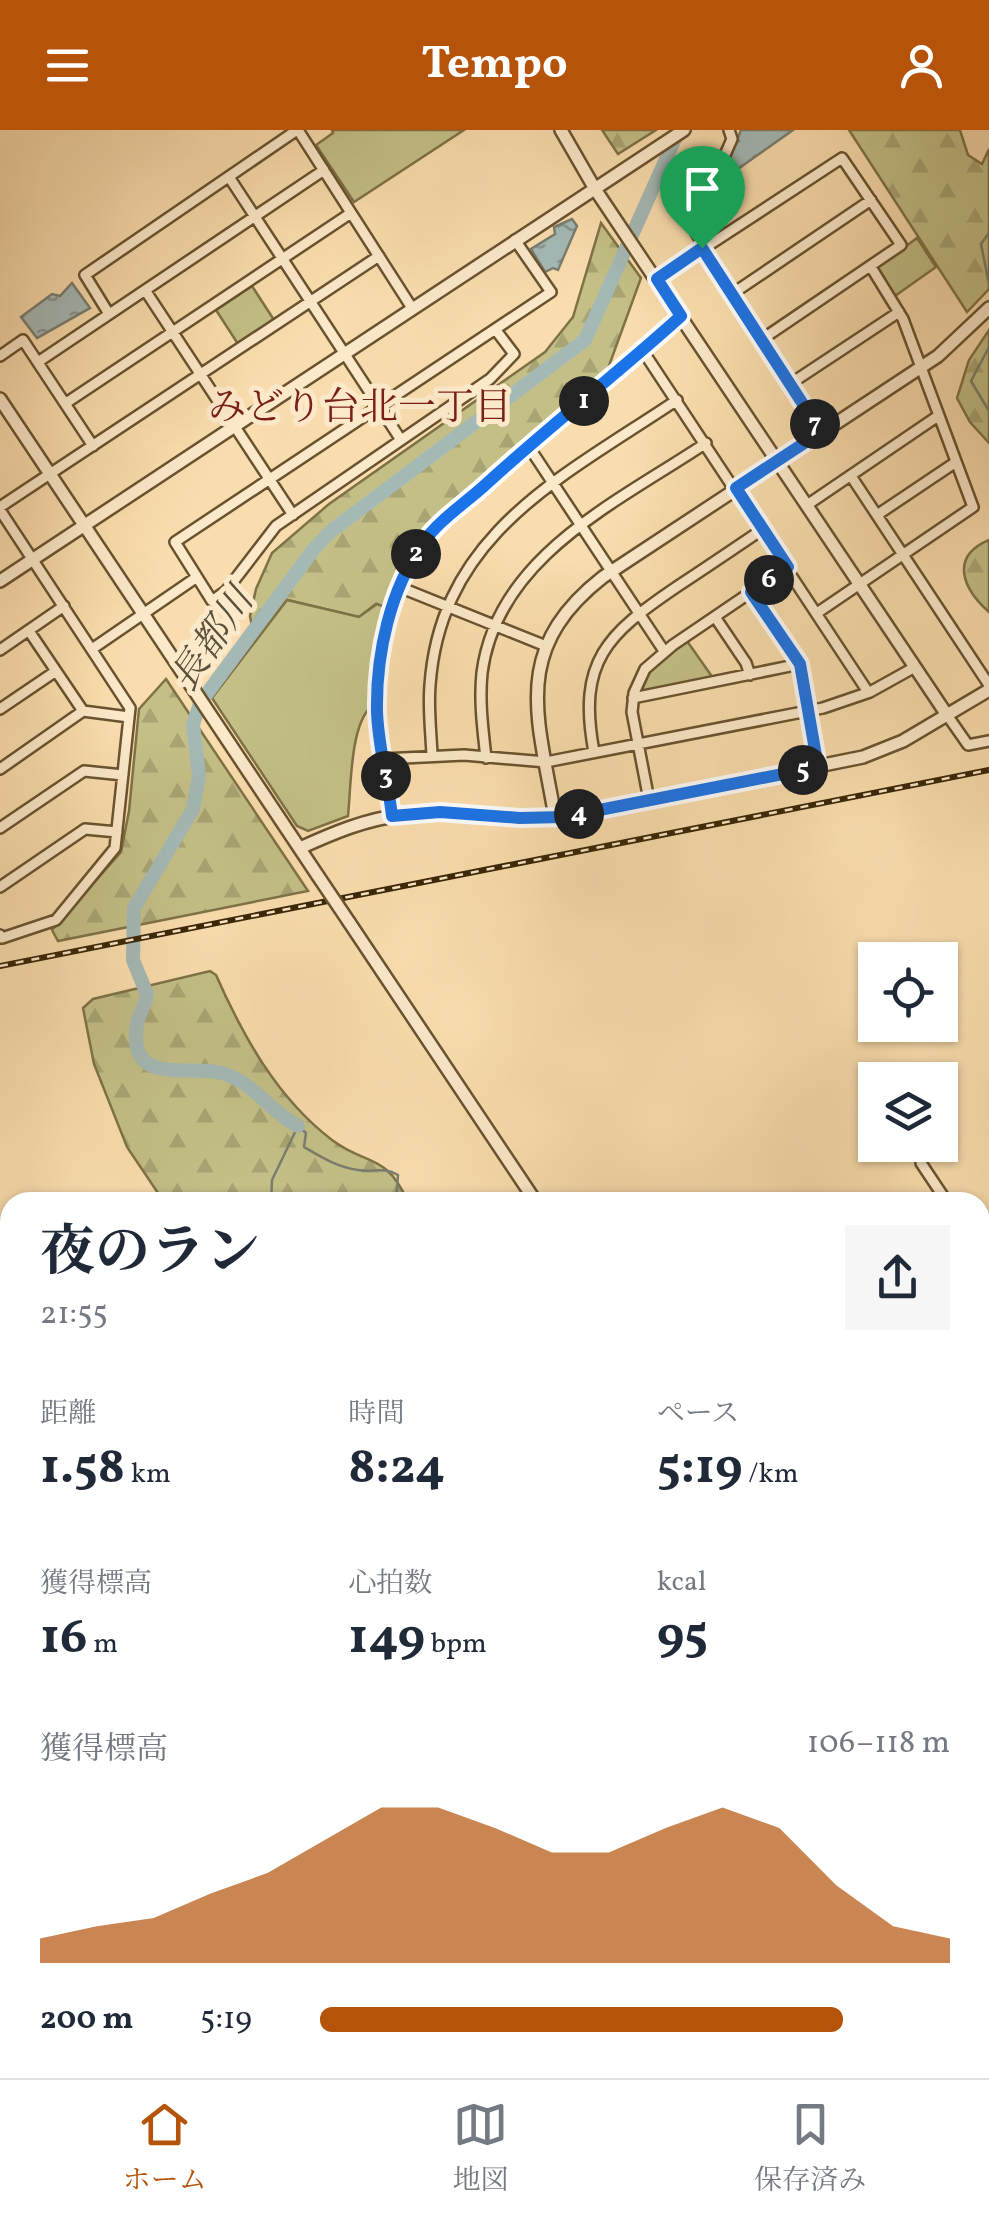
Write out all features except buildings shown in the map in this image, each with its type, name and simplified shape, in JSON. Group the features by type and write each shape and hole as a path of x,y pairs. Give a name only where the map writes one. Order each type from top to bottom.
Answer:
{"street":[{"path":"109,314 84,275 297,130 412,308"},
{"path":"561,130 594,189 968,745 989,740"},
{"path":"0,580 684,130"},
{"path":"730,130 732,139 694,225 702,248 821,432"},
{"path":"657,279 842,158 902,245 762,340"},
{"path":"38,362 324,170"},
{"path":"229,176 401,440"},
{"path":"732,294 871,200"},
{"path":"66,403 350,213"},
{"path":"495,328 514,354 490,379 276,526 226,591 212,601 174,542 495,328 551,292 515,240"},
{"path":"0,935 2,938 28,932 56,920 115,848 130,708 0,509 379,256"},
{"path":"817,613 973,507 899,312 870,267"},
{"path":"145,290 293,515"},
{"path":"555,817 536,700 546,646 570,607 613,570 938,356 989,308"},
{"path":"790,384 899,312"},
{"path":"392,816 377,710 379,668 399,587 425,540 681,316"},
{"path":"0,356 23,340 93,446"},
{"path":"643,350 868,692"},
{"path":"0,400 529,1192"},
{"path":"432,755 430,680 448,606 484,543 554,483 677,400"},
{"path":"807,505 938,416"},
{"path":"486,758 481,692 484,660 494,625 528,572 557,543 706,442"},
{"path":"529,447 664,652"},
{"path":"877,515 956,462"},
{"path":"300,848 354,826 392,816 440,812 555,817 818,767 878,752 989,688 851,476"},
{"path":"594,752 588,710 594,674 606,646 639,613 763,530"},
{"path":"649,800 633,722 634,698 645,669 788,567"},
{"path":"92,649 197,577"},
{"path":"399,587 546,646"},
{"path":"751,592 800,664 818,767"},
{"path":"0,650 64,606"},
{"path":"715,616 750,675"},
{"path":"28,630 83,712"},
{"path":"634,698 800,664"},
{"path":"383,758 432,755 546,762 808,710 868,692 915,667"},
{"path":"0,709 56,672"},
{"path":"0,768 83,712 130,717"},
{"path":"0,828 84,771 123,775"},
{"path":"0,887 85,829 116,832"},
{"path":"921,1163 940,1192"}],"green space":[{"path":"332,130 464,130 354,202 316,145"},
{"path":"602,130 656,130 618,154"},
{"path":"849,130 960,130 968,155 982,164 989,149 989,289 967,312"},
{"path":"601,223 641,278 606,374 424,530 406,557 385,607 376,604 359,617 287,600 255,642 250,616 256,589 272,553 329,504 545,352 573,317"},
{"path":"917,238 936,267 895,296 876,268"},
{"path":"252,286 274,320 238,344 216,310"},
{"path":"989,330 989,443 970,422 957,398 969,360"},
{"path":"989,540 989,612 972,593 964,574 968,555"},
{"path":"287,600 359,617 377,604 385,607 371,707 355,742 348,816 308,831 297,826 212,698"},
{"path":"687,641 713,678 645,692 641,688 657,660"},
{"path":"166,679 308,891 58,941 52,930 121,852 139,709"},
{"path":"210,971 216,975 264,1065 294,1105 332,1140 383,1167 403,1192 157,1192 127,1147 94,1064 83,1008 93,999"}],"water":[{"path":"741,130 793,130 721,181"},
{"path":"572,219 577,226 558,270 545,272 531,249 555,234 554,227"},
{"path":"72,283 90,308 37,338 21,317 52,294 60,296"}],"waterway":[{"name":"長都川","path":"298,1126 238,1080 214,1072 152,1066 142,1058 136,1045 137,1024 147,994 133,960 134,908 193,809 199,775 193,725 200,703 331,531 585,340 679,130"},
{"path":"989,233 981,244 989,284"},
{"path":"989,347 971,381 989,411"},
{"name":"長都川","path":"298,1126 306,1133 304,1147 330,1161 350,1169 398,1175 397,1192"},
{"path":"271,1192 272,1180 297,1128"}],"railway":[{"path":"0,966 989,770"}],"district":[{"name":"みどり台北一丁目","path":"360,406"}],"route":[{"path":"702,248 821,432 736,488 788,567 751,592 800,664 818,767 564,817 440,812 392,816 378,734 379,668 389,618 404,574 425,540 681,316 657,279 702,248"}]}
